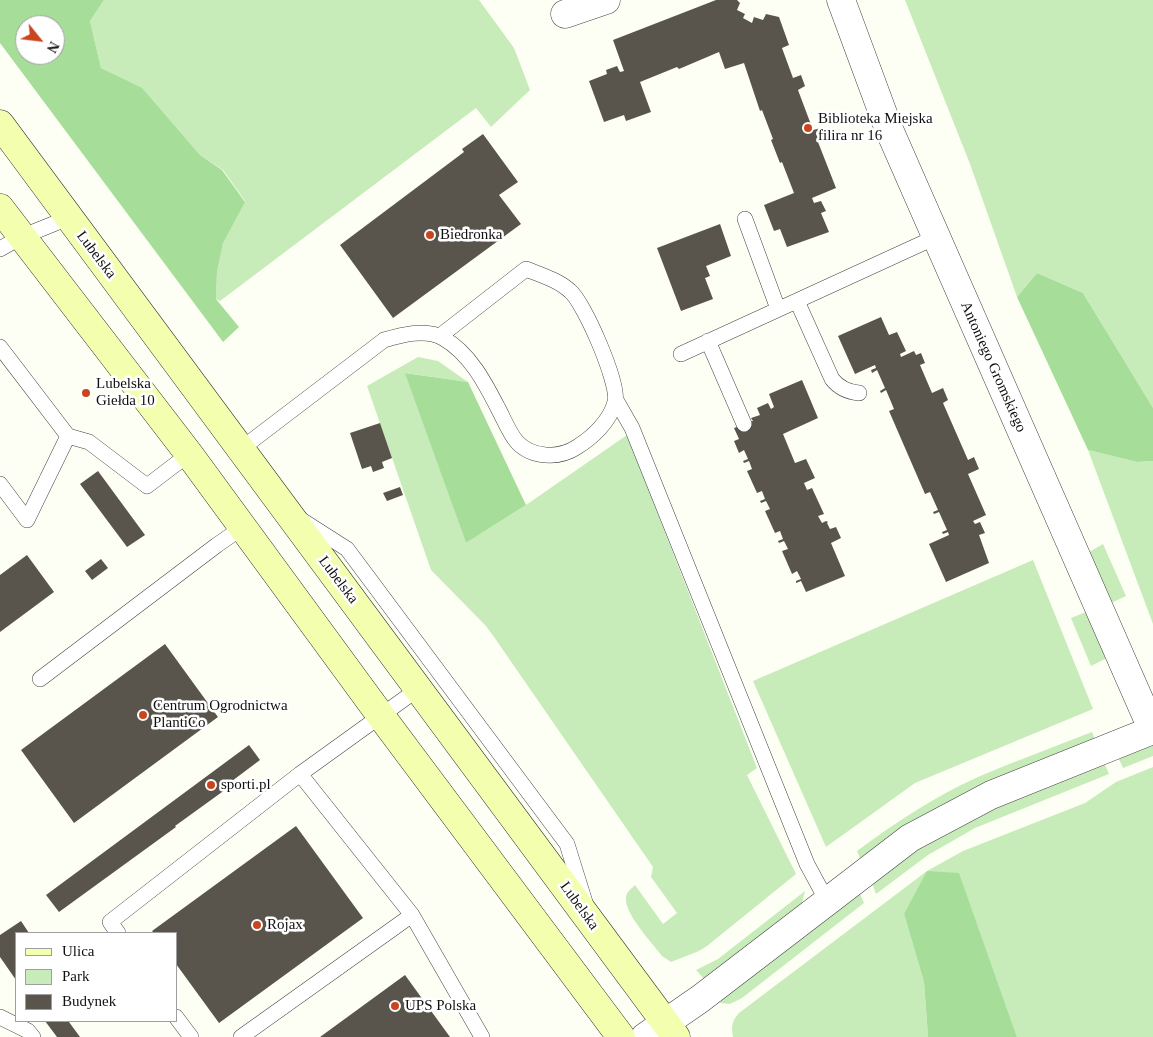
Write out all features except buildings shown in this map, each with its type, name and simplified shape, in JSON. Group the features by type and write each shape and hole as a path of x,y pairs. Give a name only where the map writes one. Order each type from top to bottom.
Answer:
{"main road":[{"name":"Lubelska","path":"0,124 591,923 662,1033"},
{"path":"0,208 11,243 189,454 381,716 622,1037"}],"street":[{"path":"565,14 606,0"},
{"name":"Antoniego Gromskiego","path":"841,0 888,127 1153,730"},
{"path":"662,1033 827,901 910,838 991,795 1153,730"}],"lane":[{"path":"11,243 68,218"},
{"path":"745,219 778,309"},
{"path":"681,354 936,237"},
{"path":"440,336 526,269 559,283 580,302 614,383 616,400 632,428 807,864 827,901"},
{"path":"797,301 832,379 836,384 849,392 859,393"},
{"path":"241,449 384,340 404,335 424,333 440,336 452,344 476,369 509,429 518,442 529,451 544,455 560,454 573,450 588,440 600,428 610,415 616,400"},
{"path":"708,341 744,424"},
{"path":"0,346 68,436 89,442 147,486 189,454"},
{"path":"0,484 27,520 68,436"},
{"path":"286,510 347,549 567,844 591,923"},
{"path":"40,679 243,527"},
{"path":"117,932 110,922 300,774 418,689"},
{"path":"300,774 412,915 482,1037"},
{"path":"241,1037 412,915"},
{"path":"0,1017 28,1031 32,1037"},
{"path":"178,1020 190,1037"}],"green space":[{"path":"0,0 104,0 90,21 101,68 142,88 200,155 222,170 245,202 223,243 217,272 216,299 239,327 223,342 16,65 65,65 65,15 15,15 15,63 0,43"},
{"path":"104,0 479,0 514,48 530,90 491,127 476,108 220,301 216,299 217,272 223,242 245,201 223,170 200,155 142,89 101,68 90,21"},
{"path":"905,0 1153,0 1153,408 1083,293 1037,273 1017,297 970,164"},
{"path":"1037,273 1083,293 1153,408 1153,461 1137,462 1088,450 1017,297"},
{"path":"418,357 438,361 468,382 406,373 466,543 526,505 627,435 757,768 747,775 796,874 699,951 671,962 662,956 634,920 629,912 626,898 629,891 635,885 663,924 677,913 651,877 653,867 486,626 431,570 367,386"},
{"path":"405,373 468,382 526,505 466,543"},
{"path":"1088,450 1137,462 1153,461 1153,624"},
{"path":"1103,544 1126,596 1111,603 1089,552"},
{"path":"1033,560 1093,709 915,783 826,847 753,681"},
{"path":"1086,612 1107,658 1091,666 1071,618"},
{"path":"1092,732 1096,742 861,861 857,851 931,801 962,784 992,771"},
{"path":"1153,743 1153,756 1123,768 1118,757"},
{"path":"1104,762 1109,774 975,828 928,855 876,894 872,883 919,849 1008,802"},
{"path":"1153,767 1153,1037 1017,1037 959,874 904,914 924,982 928,1037 733,1037 733,1024 739,1013 927,871 963,851 1085,803 1116,782"},
{"path":"927,871 959,873 1017,1037 928,1037 924,982 904,914"},
{"path":"805,891 801,907 704,979 696,970 718,959"},
{"path":"859,892 864,903 742,998 730,1004 720,1003 724,997"}],"place":[{"name":"Biblioteka Miejska filira nr 16","path":"808,128"},
{"name":"Biedronka","path":"430,235"},
{"name":"Lubelska Giełda 10","path":"86,393"},
{"name":"Centrum Ogrodnictwa PlantiCo","path":"143,715"},
{"name":"sporti.pl","path":"211,785"},
{"name":"Rojax","path":"257,925"},
{"name":"UPS Polska","path":"395,1006"}]}
